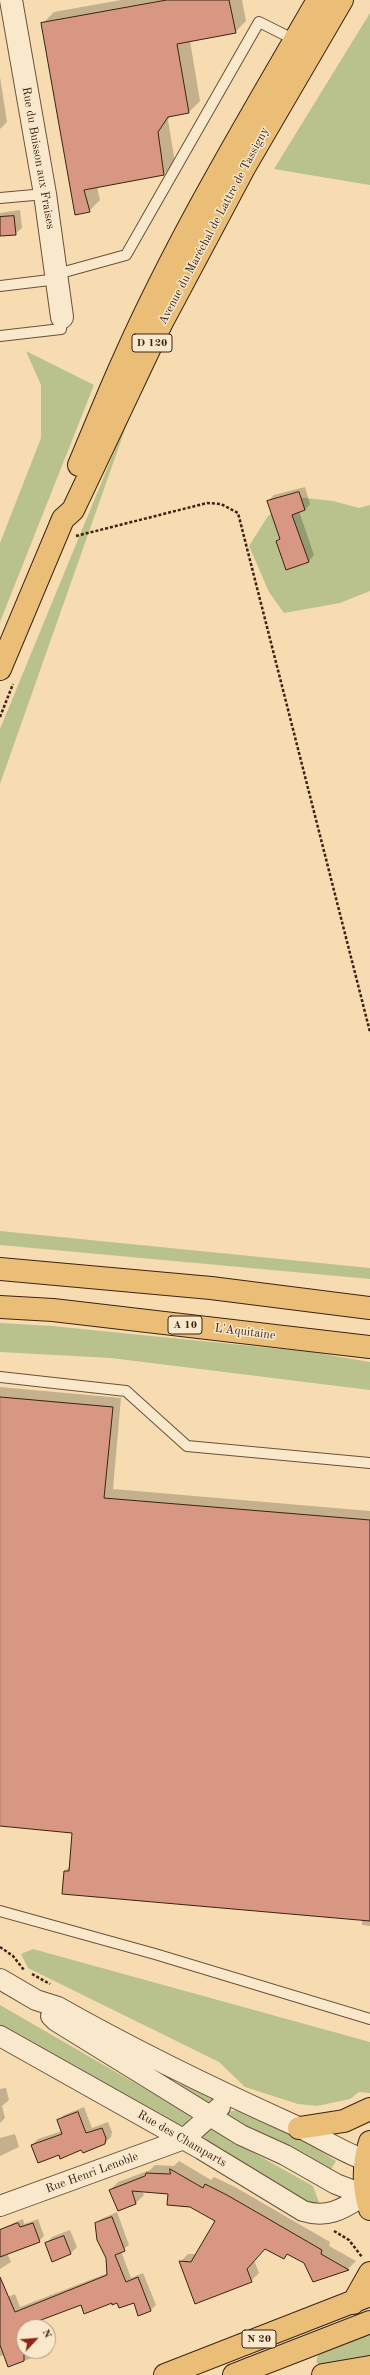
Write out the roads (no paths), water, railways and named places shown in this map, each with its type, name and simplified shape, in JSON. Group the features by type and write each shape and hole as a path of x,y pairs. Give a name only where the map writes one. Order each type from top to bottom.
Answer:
{"main road":[{"name":"Avenue du Maréchal de Lattre de Tassigny","path":"0,669 60,526 63,502 124,359 223,164 318,0"},
{"name":"Avenue du Maréchal de Lattre de Tassigny","path":"60,526 73,510 162,322 244,168 342,0"},
{"path":"0,1269 211,1288 370,1308"},
{"name":"L'Aquitaine","path":"0,1307 52,1310 370,1348"},
{"path":"299,2128 344,2121 370,2109"},
{"path":"368,2200 369,2155"},
{"path":"362,2299 366,2266"},
{"name":"N 20","path":"165,2375 362,2299"},
{"name":"N 20","path":"234,2375 370,2322"},
{"path":"323,2375 370,2367"}],"street":[{"name":"Rue du Buisson aux Fraises","path":"11,0 45,194 58,276 62,316"},
{"path":"0,1979 36,2000 58,2007 238,2100 299,2128 345,2152 369,2155"},
{"path":"36,2000 56,2021 242,2135 285,2155 368,2200"},
{"name":"Rue des Champarts","path":"0,2036 184,2139 303,2211 321,2215 368,2200"},
{"path":"184,2139 220,2106 238,2100"},
{"name":"Rue Henri Lenoble","path":"0,2206 184,2139"}],"lane":[{"path":"0,286 58,276 126,255 259,22 295,40"},
{"path":"0,198 45,194"},
{"path":"0,336 61,329 62,316"},
{"path":"0,1377 126,1391 187,1446 370,1463"},
{"path":"1,1914 155,1954 370,2019"}]}
